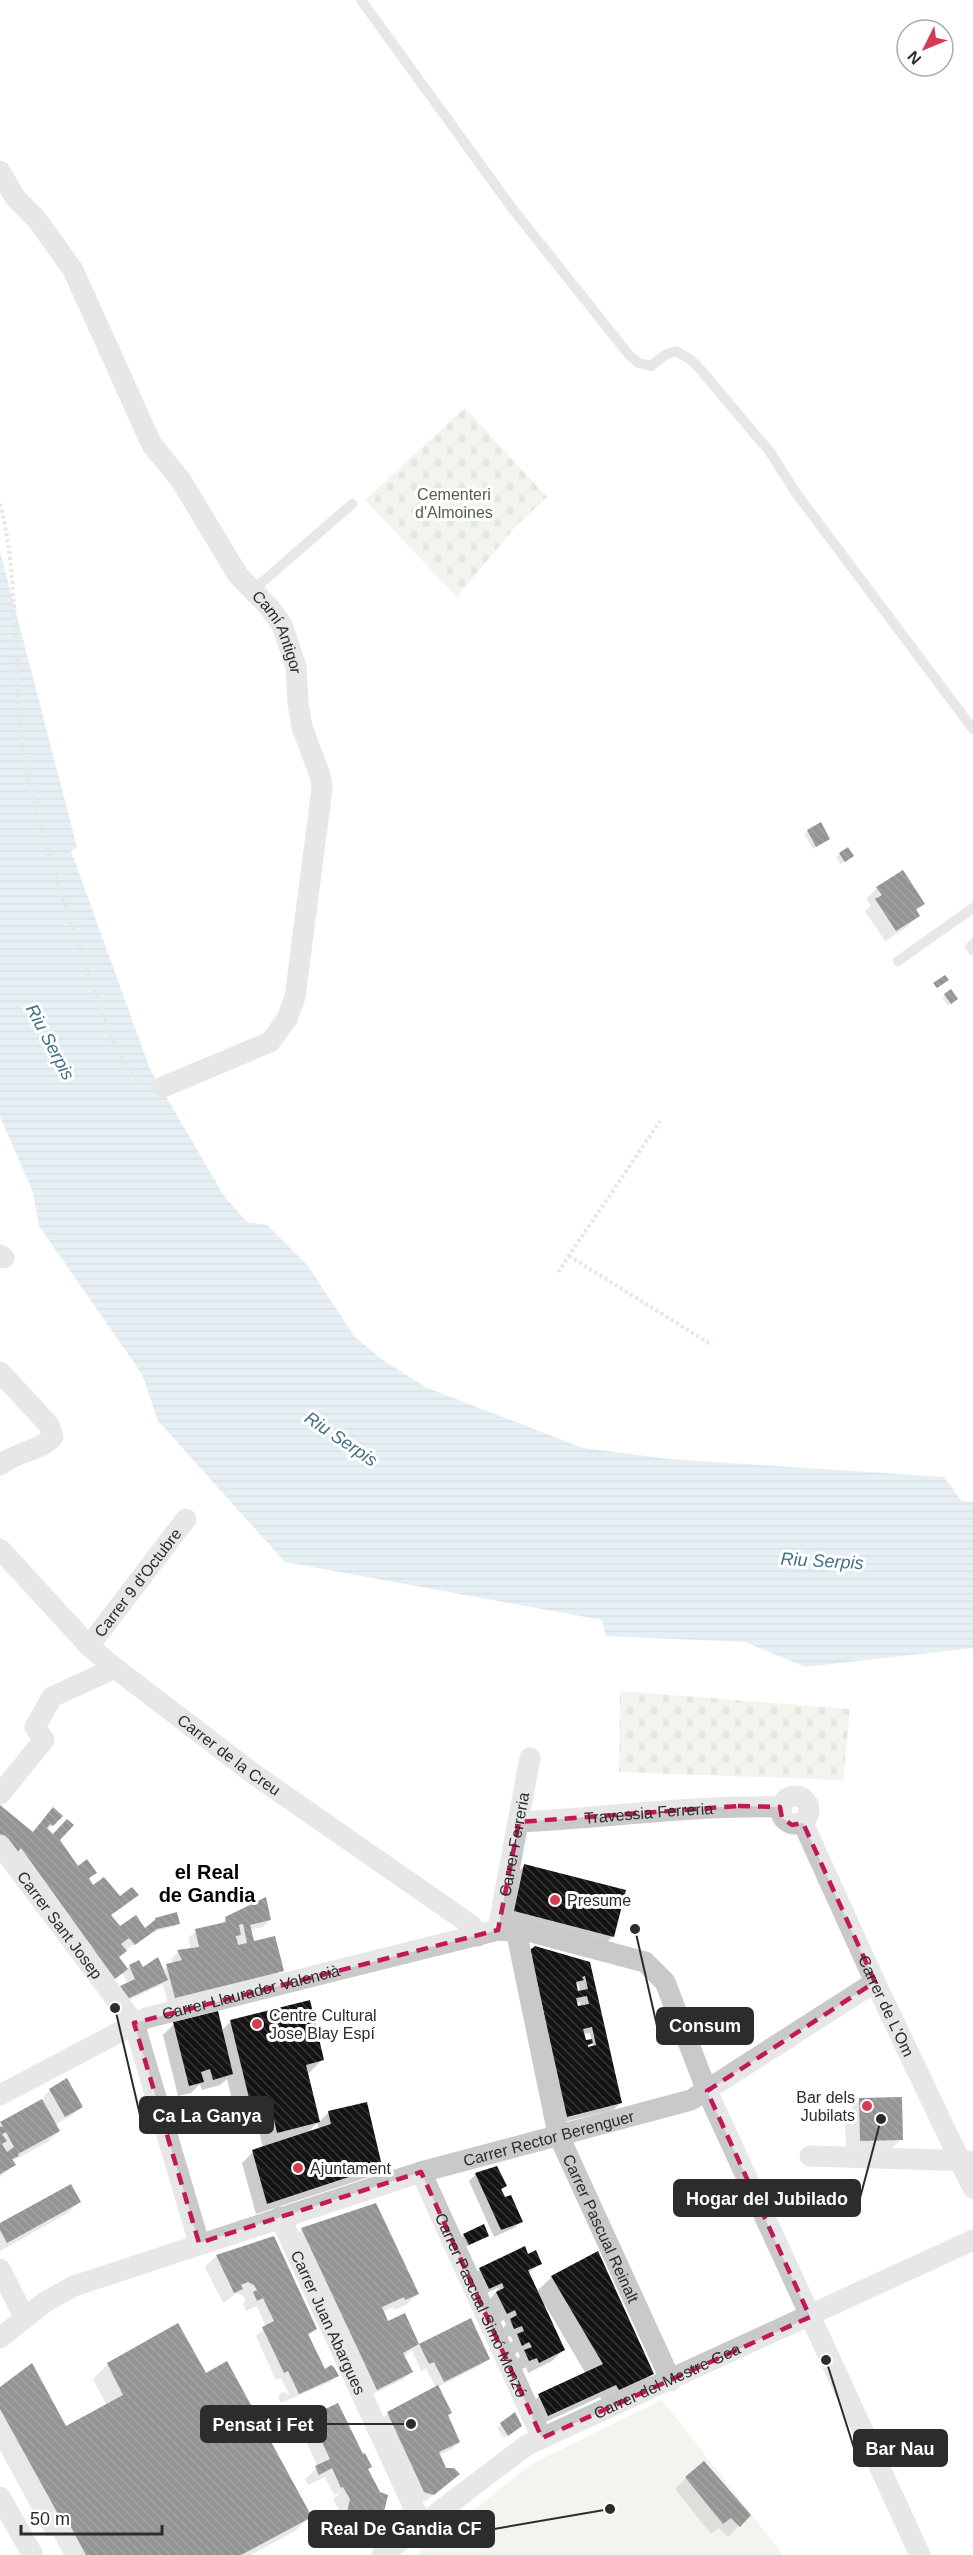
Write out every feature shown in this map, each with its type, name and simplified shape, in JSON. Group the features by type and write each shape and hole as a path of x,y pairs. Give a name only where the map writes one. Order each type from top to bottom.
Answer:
{"street":[{"name":"Camí Antigor","path":"0,171 14,196 38,221 68,262 152,445 180,479 238,575 269,607 288,637 296,667 302,727 321,778 322,789 295,997 287,1019 270,1042 163,1087"},
{"path":"0,1372 49,1425 53,1437 45,1445 37,1449 24,1450 0,1465"},
{"name":"Carrer 9 d'Octubre","path":"89,1646 186,1519"},
{"name":"Carrer de la Creu","path":"2,1554 89,1646 251,1772 471,1925 497,1932"},
{"path":"0,1794 44,1740 35,1727 52,1697 115,1668"},
{"name":"Carrer Ferreria","path":"497,1932 530,1758"},
{"name":"Travessia Ferreria","path":"519,1822 600,1818 738,1806 780,1807 782,1818 792,1825 803,1823"},
{"name":"Carrer de L'Om","path":"803,1823 875,1982 968,2162 973,2188"},
{"name":"Carrer Sant Josep","path":"0,1845 134,2023 199,2243"},
{"path":"497,1932 645,1962 665,1982 707,2091 920,2555"},
{"name":"Carrer Llaurador Valencià","path":"0,2095 146,2018 497,1932"},
{"name":"Carrer Pascual Reinalt","path":"497,1932 558,2134 670,2381"},
{"name":"Carrer Rector Berenguer","path":"0,2338 45,2302 74,2286 199,2243 421,2172 691,2100 875,1982"},
{"path":"810,2156 968,2162"},
{"name":"Carrer Pascual Simó Monzó","path":"421,2172 542,2438"},
{"name":"Carrer Juan Abargues","path":"280,2217 422,2525"},
{"name":"Carrer del Mestre Gea","path":"382,2555 516,2452 542,2438 810,2317 973,2240"},
{"path":"0,2269 24,2317"},
{"path":"0,2497 33,2555"}],"lane":[{"path":"361,0 512,208 630,356 639,363 651,366 670,352 676,351 684,354 700,369 760,438 796,494 973,729"},
{"path":"252,591 352,504"},
{"path":"898,961 973,908"}],"path":[{"path":"0,504 13,592 21,737 30,786 53,870 104,1014 126,1065 137,1080 149,1088 155,1090 163,1087"},
{"path":"558,1272 660,1121"},
{"path":"569,1256 712,1345"}],"highlighted area":[{"path":"738,1806 780,1807 782,1818 792,1825 803,1823 875,1982 707,2091 810,2317 542,2438 421,2172 199,2243 134,2023 498,1930 519,1822"}],"green space":[{"name":"Cementeri d'Almoines","path":"465,408 547,497 515,527 457,597 365,500"},
{"path":"620,1691 850,1709 843,1780 619,1772"},
{"path":"662,2400 783,2555 415,2555 533,2463"}],"water":[{"name":"Riu Serpis","path":"0,551 77,847 71,851 150,1069 224,1196 247,1222 267,1225 308,1266 354,1336 380,1358 425,1387 583,1448 670,1459 944,1477 962,1501 973,1502 973,1648 805,1667 745,1642 606,1636 602,1620 285,1562 158,1421 142,1374 39,1226 33,1192 0,1117"}],"building":[{"path":"821,822 830,839 816,847 807,830"},
{"path":"848,847 854,856 845,862 839,853"},
{"path":"903,870 925,904 916,909 920,916 896,931 875,899 882,895 876,887"},
{"path":"945,975 949,980 937,988 933,983"},
{"path":"951,989 958,999 951,1004 944,994"},
{"path":"0,1805 33,1832 53,1807 63,1816 53,1826 50,1824 47,1828 53,1834 67,1819 74,1825 60,1840 78,1866 87,1859 97,1873 89,1878 93,1885 104,1877 120,1896 132,1887 139,1895 111,1915 120,1926 136,1915 145,1928 155,1918 177,1912 180,1924 157,1929 135,1945 129,1938 121,1944 127,1951 119,1957 128,1969 115,1979 21,1848 16,1854 0,1836"},
{"path":"524,1864 626,1890 614,1937 514,1911"},
{"path":"266,1897 271,1920 250,1925 254,1941 275,1936 284,1971 175,1998 166,1964 182,1960 177,1950 199,1947 195,1929 226,1922 225,1917","holes":["243,1924 247,1943 238,1945 236,1936 241,1935 239,1925"]},
{"path":"535,1946 590,1962 622,2103 567,2117 530,1950","holes":["585,1976 588,1989 578,1991 576,1982 584,1980 582,1977","587,1996 589,2004 578,2006 576,1998","592,2027 596,2045 588,2047 593,2043 592,2039 586,2040 583,2029"]},
{"path":"158,1957 168,1980 129,1998 120,1986 135,1979 129,1965 139,1960 143,1967"},
{"path":"310,2000 324,2060 306,2065 320,2122 277,2133 269,2097 250,2102 230,2020"},
{"path":"218,2011 233,2074 213,2080 210,2069 201,2072 204,2082 189,2086 173,2022"},
{"path":"67,2078 83,2107 65,2117 49,2089"},
{"path":"902,2097 903,2140 860,2141 859,2098"},
{"path":"42,2099 60,2131 18,2154 19,2156 12,2159 16,2165 0,2174 0,2127 3,2126 0,2122","holes":["6,2132 14,2147 7,2152 2,2144 7,2141 2,2134"]},
{"path":"367,2102 382,2166 267,2204 252,2150 331,2124 328,2111"},
{"path":"497,2166 507,2186 501,2189 505,2197 511,2195 523,2222 501,2230 475,2173"},
{"path":"71,2184 81,2202 7,2243 0,2230 0,2223"},
{"path":"376,2203 419,2294 405,2300 404,2297 382,2307 388,2321 405,2313 419,2344 403,2353 413,2372 377,2390 301,2228"},
{"path":"484,2224 489,2236 469,2245 463,2234"},
{"path":"274,2236 317,2329 308,2334 325,2369 331,2365 339,2376 299,2394 288,2371 284,2373 262,2327 274,2321 263,2298 257,2301 253,2292 257,2290 248,2282 241,2285 243,2289 234,2293 216,2255"},
{"path":"525,2246 528,2254 536,2250 542,2264 528,2270 565,2350 539,2363 537,2358 529,2361 524,2350 532,2347 529,2342 522,2346 517,2334 524,2331 522,2326 514,2329 510,2319 517,2315 515,2310 507,2314 496,2292 504,2288 502,2283 489,2289 479,2268"},
{"path":"598,2251 654,2374 619,2390 616,2385 548,2416 538,2394 603,2364 551,2276"},
{"path":"471,2318 490,2359 444,2382 434,2362 429,2364 419,2344"},
{"path":"178,2323 206,2373 227,2361 312,2517 241,2555 86,2555 67,2520 63,2523 0,2409 0,2387 32,2363 66,2426 123,2395 107,2363"},
{"path":"438,2385 452,2413 448,2415 460,2442 439,2452 446,2468 454,2468 460,2474 434,2495 424,2492 387,2412"},
{"path":"338,2403 363,2454 365,2453 372,2467 368,2469 380,2492 388,2495 380,2529 345,2521 350,2499 343,2487 341,2488 332,2468 319,2475 315,2466 330,2459 314,2425 299,2432 295,2423"},
{"path":"515,2412 522,2426 508,2436 500,2423"},
{"path":"704,2461 751,2515 740,2527 731,2518 723,2524 685,2477"}],"place":[{"name":"Presume","path":"555,1900"},
{"name":"Consum","path":"635,1929"},
{"name":"Ca La Ganya","path":"115,2008"},
{"name":"Centre Cultural Jose Blay Espí","path":"257,2024"},
{"name":"Bar dels Jubilats","path":"867,2106"},
{"name":"Hogar del Jubilado","path":"881,2119"},
{"name":"Ajuntament","path":"298,2168"},
{"name":"Bar Nau","path":"826,2360"},
{"name":"Pensat i Fet","path":"411,2424"},
{"name":"Real De Gandia CF","path":"610,2509"}],"district":[{"name":"el Real de Gandia","path":"207,1884"}]}
